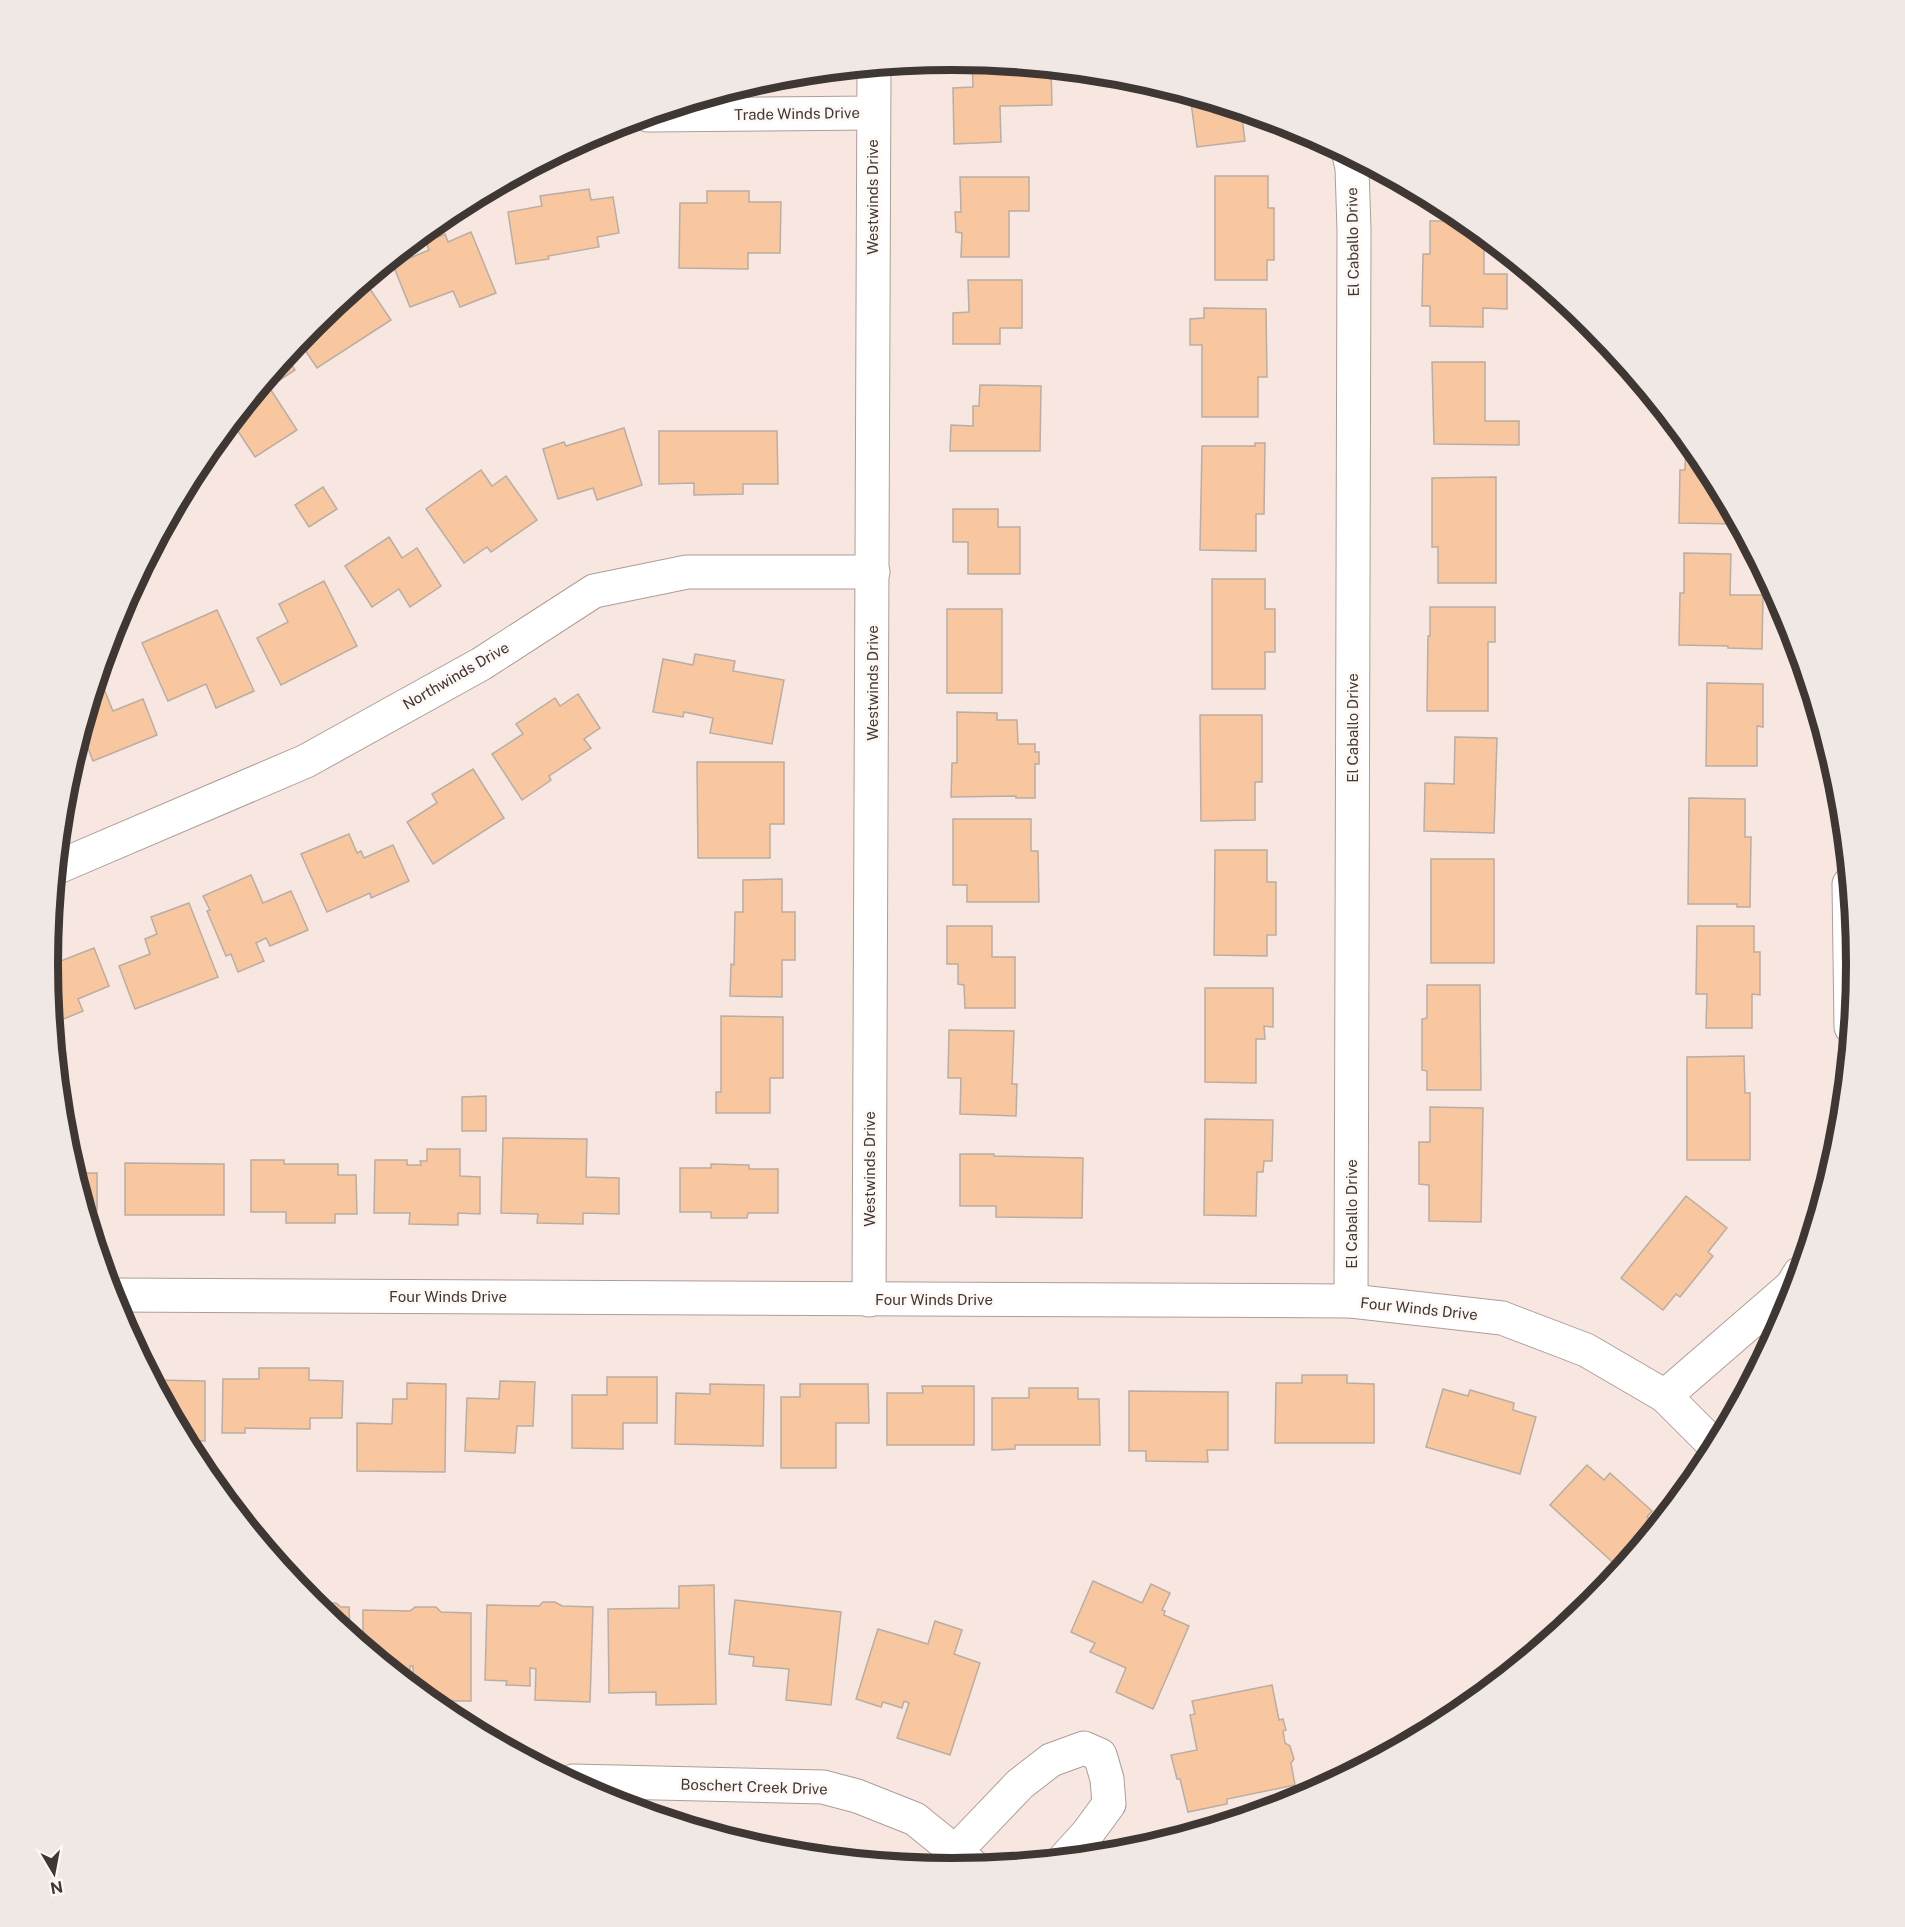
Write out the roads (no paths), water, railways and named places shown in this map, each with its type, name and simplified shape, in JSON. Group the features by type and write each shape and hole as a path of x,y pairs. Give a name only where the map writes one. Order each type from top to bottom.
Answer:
{"street":[{"name":"Westwinds Drive","path":"869,1300 874,73"},
{"name":"Trade Winds Drive","path":"672,115 873,113"},
{"name":"El Caballo Drive","path":"1351,164 1354,230 1351,1301"},
{"name":"Northwinds Drive","path":"64,864 306,761 481,664 594,591 687,572 873,572"},
{"path":"1665,1396 1782,1294"},
{"name":"Four Winds Drive","path":"123,1295 1351,1301 1502,1318 1587,1350 1665,1396 1709,1440"},
{"name":"Boschert Creek Drive","path":"964,1858 1028,1778 1051,1760 1084,1748 1100,1755 1107,1779 1109,1804 1073,1849"},
{"name":"Boschert Creek Drive","path":"615,1791 824,1787 857,1796 915,1819 964,1858"}]}
